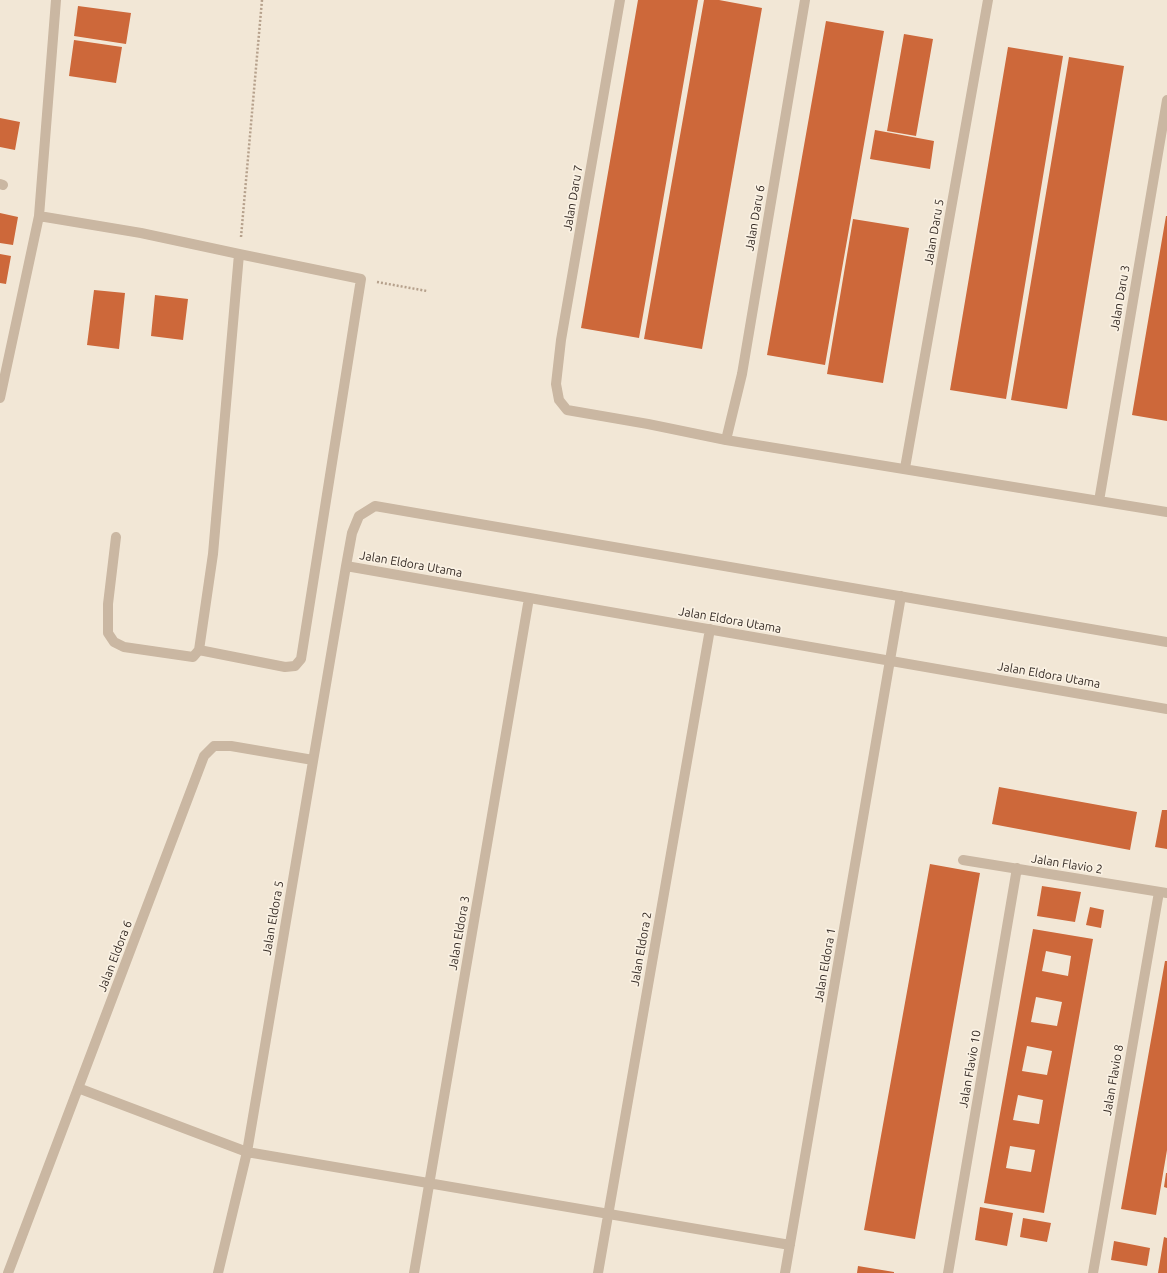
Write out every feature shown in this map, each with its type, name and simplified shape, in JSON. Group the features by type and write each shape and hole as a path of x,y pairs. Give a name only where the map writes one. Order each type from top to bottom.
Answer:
{"street":[{"path":"0,398 39,216 56,0"},
{"name":"Jalan Daru 7","path":"620,0 561,340 556,384 559,400 567,410 648,424 726,440"},
{"name":"Jalan Daru 6","path":"726,440 742,374 805,0"},
{"name":"Jalan Daru 5","path":"905,468 988,0"},
{"name":"Jalan Daru 3","path":"1099,501 1167,100"},
{"path":"39,216 141,233 361,279 301,659 296,666 285,667 199,650"},
{"path":"116,537 108,604 108,633 114,642 124,647 193,657 199,650 214,554 239,254"},
{"path":"726,440 905,468 1167,512"},
{"name":"Jalan Eldora Utama","path":"1167,642 375,506 359,516 352,533 346,566 1167,709"},
{"name":"Jalan Eldora 5","path":"218,1273 247,1152 346,566"},
{"name":"Jalan Eldora 1","path":"785,1273 901,596"},
{"name":"Jalan Eldora 3","path":"414,1273 529,598"},
{"name":"Jalan Eldora 2","path":"598,1273 710,629"},
{"name":"Jalan Eldora 6","path":"8,1273 204,756 214,746 231,746 313,760"},
{"name":"Jalan Flavio 2","path":"963,860 1163,893"},
{"name":"Jalan Flavio 10","path":"948,1273 1017,868"},
{"name":"Jalan Flavio 8","path":"1093,1273 1163,893"},
{"path":"78,1088 247,1152 790,1245"}],"path":[{"path":"239,254 262,0"},
{"path":"361,279 427,291"}],"building":[{"path":"638,0 698,0 639,338 581,328"},
{"path":"704,0 719,0 762,8 702,349 644,339"},
{"path":"78,6 131,13 126,44 74,36"},
{"path":"826,21 884,31 825,365 767,355"},
{"path":"904,34 933,39 916,136 887,131"},
{"path":"74,40 122,47 116,83 69,76"},
{"path":"1008,47 1063,56 1006,399 950,390"},
{"path":"1069,57 1124,66 1067,409 1011,400"},
{"path":"0,118 20,122 15,150 0,147"},
{"path":"875,130 934,141 930,169 870,159"},
{"path":"0,213 18,217 13,245 0,243"},
{"path":"1167,216 1167,421 1132,415"},
{"path":"853,219 909,228 883,383 827,374"},
{"path":"0,254 11,256 6,284 0,283"},
{"path":"94,290 125,293 119,349 87,345"},
{"path":"155,295 188,299 183,340 151,336"},
{"path":"999,787 1137,812 1130,850 992,824"},
{"path":"1162,810 1167,810 1167,849 1155,847"},
{"path":"930,864 980,873 915,1239 864,1230"},
{"path":"1042,886 1081,892 1075,922 1037,916"},
{"path":"1090,907 1104,910 1101,928 1086,925"},
{"path":"1033,929 1093,939 1044,1213 984,1203","holes":["1046,951 1071,956 1068,976 1042,971","1036,997 1062,1002 1057,1026 1031,1022","1027,1046 1052,1051 1047,1075 1022,1071","1018,1095 1043,1100 1039,1124 1013,1120","1010,1146 1035,1150 1031,1172 1006,1168"]},
{"path":"1165,961 1167,961 1167,1150 1156,1215 1121,1209"},
{"path":"1167,1173 1167,1188 1164,1187"},
{"path":"980,1207 1013,1213 1007,1246 975,1240"},
{"path":"1023,1218 1051,1223 1047,1242 1020,1237"},
{"path":"1164,1237 1167,1238 1167,1273 1158,1273"},
{"path":"1114,1241 1150,1248 1147,1266 1111,1260"},
{"path":"858,1266 894,1272 894,1273 857,1273"}]}
